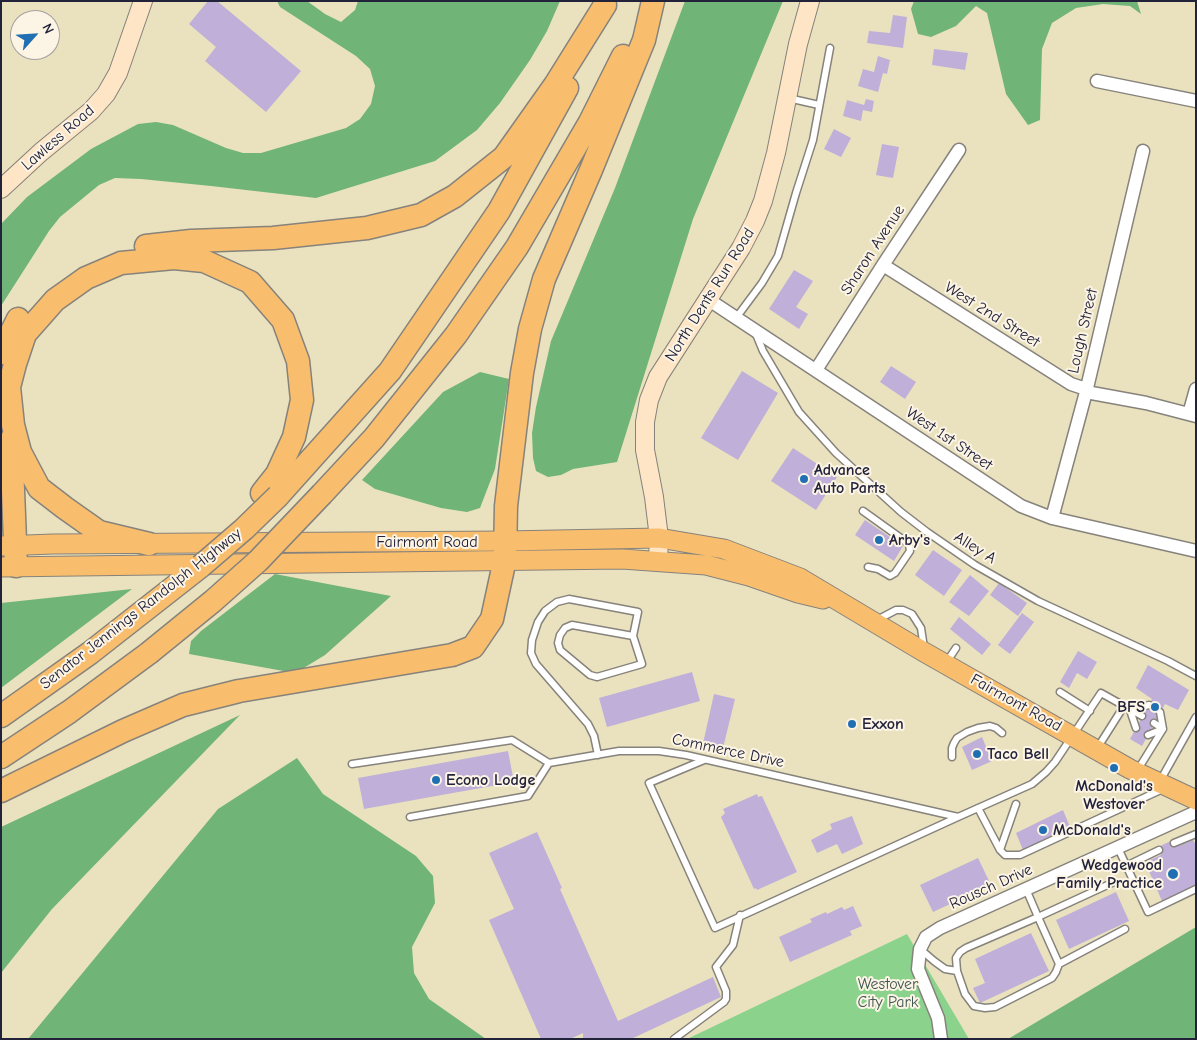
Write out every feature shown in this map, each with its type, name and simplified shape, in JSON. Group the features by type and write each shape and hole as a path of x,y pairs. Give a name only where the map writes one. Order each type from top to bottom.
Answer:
{"highway":[{"name":"Senator Jennings Randolph Highway","path":"1,757 69,712 149,653 213,601 258,561 374,438 456,335 517,247 590,122 648,1"},
{"path":"1,791 123,731 183,705 239,691 452,656 473,647 492,619 505,550 506,506 522,373 530,330 544,279 644,40 653,1"},
{"path":"1,353 16,322 69,271 127,248 191,241 273,238 367,228 421,214 456,196 504,157 555,85 606,3"},
{"path":"270,494 390,371 499,211 562,99 606,3"},
{"path":"8,556 10,387 25,334 56,300 86,278 121,264 174,258 204,261 250,282 283,320 298,361 302,400 294,437 270,494"},
{"path":"10,387 13,425 20,452 39,488 99,532 149,544"},
{"name":"Senator Jennings Randolph Highway","path":"1,716 90,653 201,566 270,494"}],"main road":[{"name":"Fairmont Road","path":"8,556 505,550 660,538 724,549 800,578 924,652 1136,772 1196,800"},
{"name":"Fairmont Road","path":"8,556 149,544 505,550 706,565 749,576 798,594 839,602"}],"street":[{"name":"Lawless Road","path":"1,189 41,152 91,112 106,94 118,73 143,1"},
{"name":"North Dents Run Road","path":"658,560 660,538 646,450 645,422 649,400 658,377 741,248 763,201 776,154 798,44 810,1"},
{"path":"1097,81 1196,101"},
{"name":"Sharon Avenue","path":"816,370 959,150"},
{"name":"Lough Street","path":"1052,518 1086,391 1143,150"},
{"name":"West 2nd Street","path":"883,265 1071,384 1086,391 1146,403 1192,415"},
{"name":"West 1st Street","path":"708,300 1021,506 1052,518 1196,551"},
{"path":"1192,415 1196,389"},
{"name":"Rousch Drive","path":"920,949 926,937 940,928 1196,812"},
{"path":"920,949 918,969 938,1018 941,1039"}],"lane":[{"path":"736,318 762,283 778,256 813,140 830,48"},
{"path":"787,97 819,105"},
{"name":"Alley A","path":"755,331 763,351 799,412 836,453 901,512 975,565 1038,601 1159,656 1196,676"},
{"path":"863,511 909,544 910,551 895,573 890,576 878,569 868,567"},
{"path":"598,755 594,736 588,724 536,664 531,653 532,640 538,622 545,611 557,602 570,599 638,612 633,636 642,664 597,677 590,675 560,650 558,643 560,635 565,628 572,626 633,636"},
{"path":"874,621 896,610 903,610 912,614 921,628 924,652"},
{"path":"946,664 956,648"},
{"path":"1060,692 1090,711"},
{"path":"705,759 649,783 715,928 1032,784 1055,762 1101,693 1142,716"},
{"path":"1097,750 1127,708 1149,705"},
{"path":"1127,708 1136,728"},
{"path":"1136,772 1163,729 1160,712"},
{"path":"978,808 1000,850 1006,855 1020,854 1099,818 1164,785 1178,751 1196,717"},
{"path":"1154,723 1163,729"},
{"path":"952,757 952,748 957,738 967,732 990,726 1002,733"},
{"path":"1148,735 1163,729"},
{"path":"352,764 512,740 549,763 528,796 410,817"},
{"name":"Commerce Drive","path":"549,763 619,751 659,750 958,817"},
{"path":"1000,850 1016,804"},
{"path":"1174,843 1196,834"},
{"path":"1118,848 1148,912 1196,889"},
{"path":"1126,866 1159,850"},
{"path":"1114,882 960,952 956,958 957,972 965,994 974,1006 996,1007 1052,978 1059,964 1125,929"},
{"path":"1026,889 1059,964"},
{"path":"674,1039 726,999 726,991 716,967 733,944 740,915"},
{"path":"920,949 945,969 957,972"}],"green space":[{"path":"277,1 307,1 325,14 341,22 355,10 358,1 560,1 547,31 530,60 500,103 477,130 435,161 316,198 141,179 115,178 99,185 60,217 1,306 2,223 27,197 91,149 138,124 156,122 173,125 226,148 243,153 261,153 346,128 360,119 371,104 375,86 370,69 356,56 280,7"},
{"path":"685,1 783,1 693,219 617,462 573,469 561,475 548,477 536,471 533,458 532,433 551,341 615,188"},
{"path":"914,1 1137,1 1141,14 1130,6 1103,4 1076,8 1052,23 1042,49 1040,120 1028,125 1006,94 987,13 976,6 956,26 931,37 918,34 911,9"},
{"path":"480,372 509,379 495,469 480,508 467,512 441,508 375,489 362,480 443,392"},
{"path":"275,574 391,596 325,655 302,669 289,672 189,654 191,641 201,631"},
{"path":"132,589 1,688 1,603"},
{"path":"240,715 52,909 1,973 1,827"},
{"path":"297,758 323,794 416,856 433,876 435,903 412,947 414,973 429,999 486,1039 28,1039 218,809"},
{"path":"1196,927 1196,1039 1008,1039"},
{"name":"Westover City Park","path":"907,934 969,1039 687,1039"}],"building":[{"path":"208,1 217,1 301,71 266,112 205,61 216,47 189,24"},
{"path":"893,15 907,17 903,48 867,43 869,31 890,33"},
{"path":"934,49 968,53 965,70 932,65"},
{"path":"878,56 890,60 887,74 883,73 878,92 858,86 863,69 874,72"},
{"path":"866,99 874,101 872,112 863,110 861,121 843,116 847,100 864,105"},
{"path":"834,129 851,138 841,157 824,149"},
{"path":"882,144 899,147 893,178 876,175"},
{"path":"794,270 813,281 796,307 808,314 799,329 769,309"},
{"path":"891,366 916,382 905,399 880,382"},
{"path":"742,371 778,393 738,460 701,438"},
{"name":"Advance Auto Parts","path":"793,448 837,477 816,510 771,481"},
{"name":"Arby's","path":"865,520 903,546 894,561 855,535"},
{"path":"933,550 962,570 944,596 915,575"},
{"path":"970,575 989,591 969,616 949,602"},
{"path":"999,583 1027,603 1018,616 990,595"},
{"path":"1022,613 1034,622 1010,654 998,645"},
{"path":"959,617 991,644 982,655 950,629"},
{"path":"1078,651 1097,662 1087,679 1077,673 1069,688 1060,682"},
{"name":"BFS","path":"1148,665 1189,690 1178,710 1165,704 1142,746 1130,739 1152,699 1136,688"},
{"path":"692,672 700,701 607,727 599,698"},
{"path":"714,694 735,699 722,752 702,748"},
{"name":"Taco Bell","path":"982,737 992,761 972,770 962,747"},
{"name":"Econo Lodge","path":"508,751 514,782 364,809 358,778"},
{"path":"757,794 758,797 762,796 797,872 757,890 756,888 754,889 721,817 725,813 723,809"},
{"name":"McDonald's","path":"1063,810 1070,827 1023,850 1016,833"},
{"path":"852,816 863,844 842,854 837,844 817,853 811,840 832,829 830,824"},
{"path":"537,832 618,1021 713,977 721,997 631,1039 583,1039 583,1033 570,1039 541,1039 489,920 514,909 489,853"},
{"name":"Wedgewood Family Practice","path":"1173,840 1176,847 1193,840 1196,845 1196,885 1162,901 1145,862 1161,855 1158,847"},
{"path":"978,858 991,885 933,912 920,885"},
{"path":"1116,892 1129,921 1069,949 1056,920"},
{"path":"853,906 862,926 850,931 852,935 790,962 779,937 812,922 810,919 826,912 827,914 842,907 844,910"},
{"path":"1031,933 1049,971 980,1003 973,988 985,983 975,959"}],"place":[{"name":"Advance Auto Parts","path":"804,479"},
{"name":"Arby's","path":"879,540"},
{"name":"BFS","path":"1155,707"},
{"name":"Exxon","path":"852,724"},
{"name":"Taco Bell","path":"977,754"},
{"name":"McDonald's Westover","path":"1114,768"},
{"name":"Econo Lodge","path":"436,780"},
{"name":"McDonald's","path":"1043,830"},
{"name":"Wedgewood Family Practice","path":"1173,874"}]}
